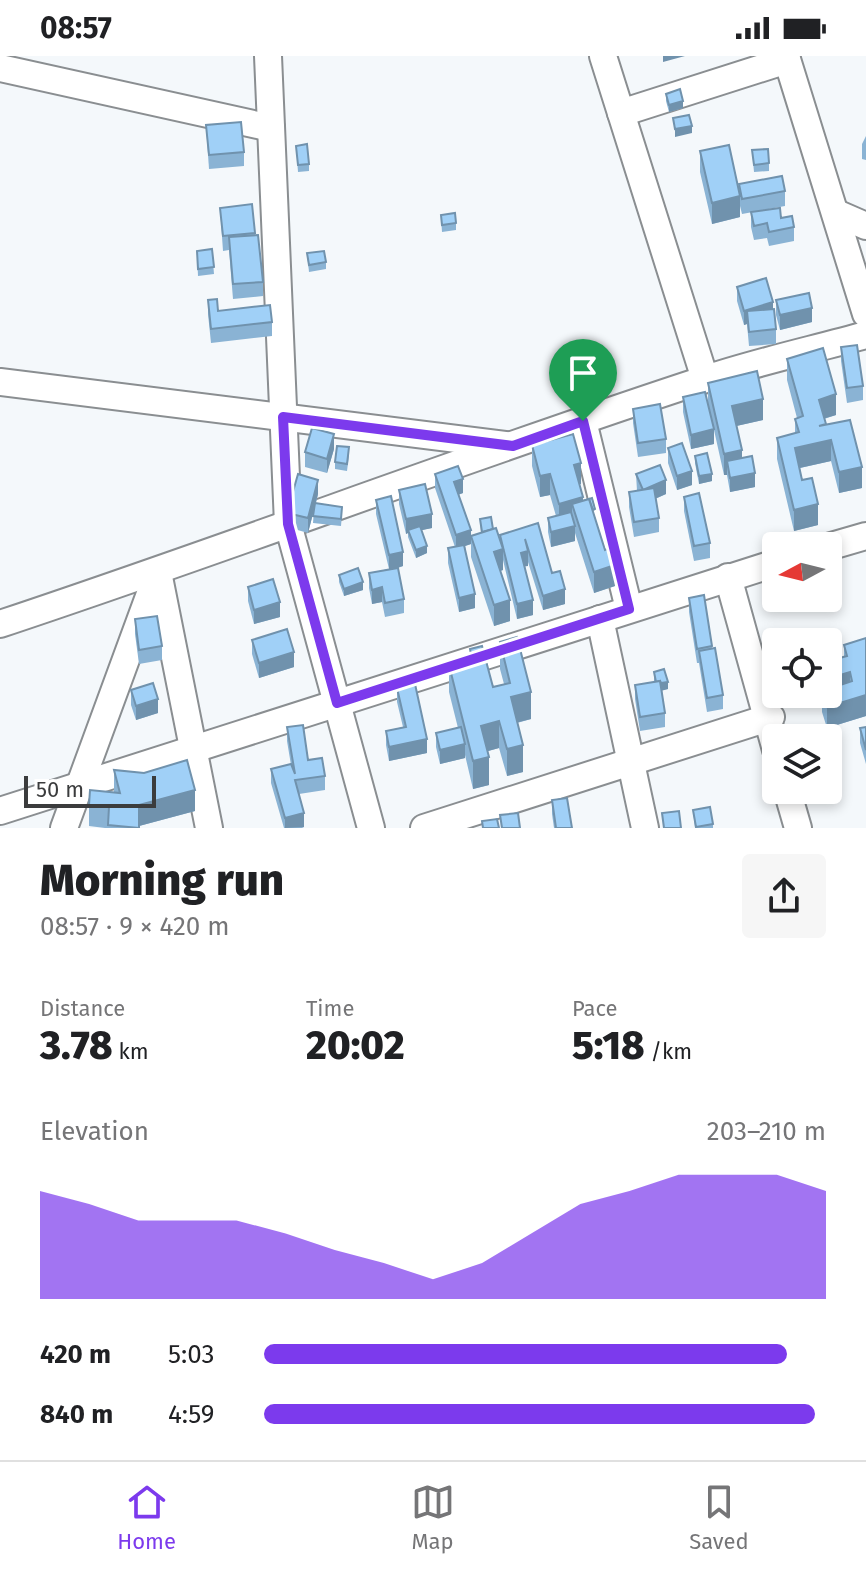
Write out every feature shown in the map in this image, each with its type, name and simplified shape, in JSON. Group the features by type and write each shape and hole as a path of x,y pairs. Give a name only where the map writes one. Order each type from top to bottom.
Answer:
{"street":[{"path":"268,56 288,524 371,828"},
{"path":"603,56 705,379"},
{"path":"621,113 786,58 866,314"},
{"path":"0,68 271,128"},
{"path":"836,213 866,226"},
{"path":"0,624 158,572 705,379 866,335"},
{"path":"0,382 513,446"},
{"path":"583,421 629,609"},
{"path":"842,543 866,536"},
{"path":"0,811 762,567"},
{"path":"158,572 209,828"},
{"path":"64,828 158,572"},
{"path":"728,577 770,724"},
{"path":"600,619 645,828"},
{"path":"424,828 769,718"},
{"path":"791,804 798,828"}],"building":[{"path":"680,89 683,101 669,105 666,94"},
{"path":"689,115 692,126 675,129 673,118"},
{"path":"241,122 244,152 209,155 206,125"},
{"path":"307,144 309,164 298,165 296,146"},
{"path":"729,145 740,196 712,203 700,151"},
{"path":"768,149 769,163 754,165 752,150"},
{"path":"782,176 785,191 742,199 739,184"},
{"path":"252,204 255,233 223,236 220,208"},
{"path":"780,208 781,218 792,216 794,227 769,232 767,223 754,226 751,212"},
{"path":"455,213 456,223 442,225 441,215"},
{"path":"258,235 263,282 233,284 229,237"},
{"path":"212,249 214,267 198,269 197,251"},
{"path":"324,251 326,262 309,265 307,253"},
{"path":"766,278 773,302 744,311 737,287"},
{"path":"809,293 812,308 780,315 776,300"},
{"path":"217,299 218,311 270,305 272,322 211,329 208,300"},
{"path":"774,309 776,329 749,332 747,311"},
{"path":"857,345 863,386 847,388 841,347"},
{"path":"823,348 836,394 819,400 826,424 819,426 850,420 862,467 839,472 831,440 795,448 802,480 812,478 818,504 794,510 777,438 799,432 795,419 803,416 787,359"},
{"path":"757,371 763,399 732,406 742,450 724,454 708,383"},
{"path":"705,392 714,429 691,435 683,397"},
{"path":"660,404 666,439 638,443 633,409"},
{"path":"312,428 334,434 327,459 305,452"},
{"path":"573,434 581,463 574,465 583,497 559,504 550,474 540,476 532,445"},
{"path":"682,443 692,471 677,476 668,448"},
{"path":"337,446 349,447 347,464 335,462"},
{"path":"707,453 712,474 699,476 695,456"},
{"path":"752,456 755,473 730,478 727,461"},
{"path":"660,465 666,480 643,490 636,474"},
{"path":"458,466 463,479 454,482 471,530 456,535 435,474"},
{"path":"298,474 318,480 308,518 287,513"},
{"path":"425,484 432,514 406,519 399,490"},
{"path":"654,488 659,518 634,522 629,492"},
{"path":"699,493 710,543 694,546 684,497"},
{"path":"391,496 403,552 389,555 376,500"},
{"path":"589,499 605,550 613,547 618,564 594,572 572,504"},
{"path":"315,503 342,507 341,519 313,516"},
{"path":"571,512 575,526 551,532 548,518"},
{"path":"491,517 493,529 482,532 480,519"},
{"path":"538,523 552,573 560,571 565,589 543,596 525,539 528,551 521,553 533,600 517,604 500,535"},
{"path":"420,526 427,546 416,550 408,530"},
{"path":"496,528 503,549 494,552 510,600 494,605 471,536"},
{"path":"464,545 475,594 459,598 448,548"},
{"path":"358,568 363,582 344,589 339,575"},
{"path":"398,568 404,599 385,603 382,587 372,590 369,573"},
{"path":"273,579 280,602 254,610 248,587"},
{"path":"704,595 712,646 697,649 689,598"},
{"path":"157,616 162,646 139,650 135,619"},
{"path":"287,629 294,652 259,663 252,640"},
{"path":"517,637 531,692 511,697 523,745 507,749 499,721 481,726 489,757 473,761 449,665 472,659 470,649 482,646 493,687 510,683 500,642"},
{"path":"866,638 866,695 842,702 842,684 852,681 850,672 842,674 842,657 847,656 844,645"},
{"path":"715,648 723,695 707,698 699,651"},
{"path":"664,669 668,682 656,682 654,672"},
{"path":"660,681 665,713 640,717 635,685"},
{"path":"153,683 158,699 136,706 131,690"},
{"path":"415,684 427,739 389,747 386,731 406,727 397,688"},
{"path":"303,725 308,760 322,758 325,776 295,780 304,813 285,818 271,769 291,764 295,774 287,727"},
{"path":"461,727 465,744 440,750 436,733"},
{"path":"866,727 866,750 860,728"},
{"path":"187,760 195,790 139,805 139,828 108,825 109,807 89,805 90,790 120,793 114,770 144,773"},
{"path":"567,798 572,828 556,828 552,800"},
{"path":"710,807 713,824 696,827 693,810"},
{"path":"679,811 681,828 664,828 662,813"},
{"path":"518,813 520,828 502,828 500,815"},
{"path":"497,819 499,828 483,828 482,821"}],"route":[{"path":"283,417 513,446 583,421 629,609 337,703 288,524 283,417"}]}
